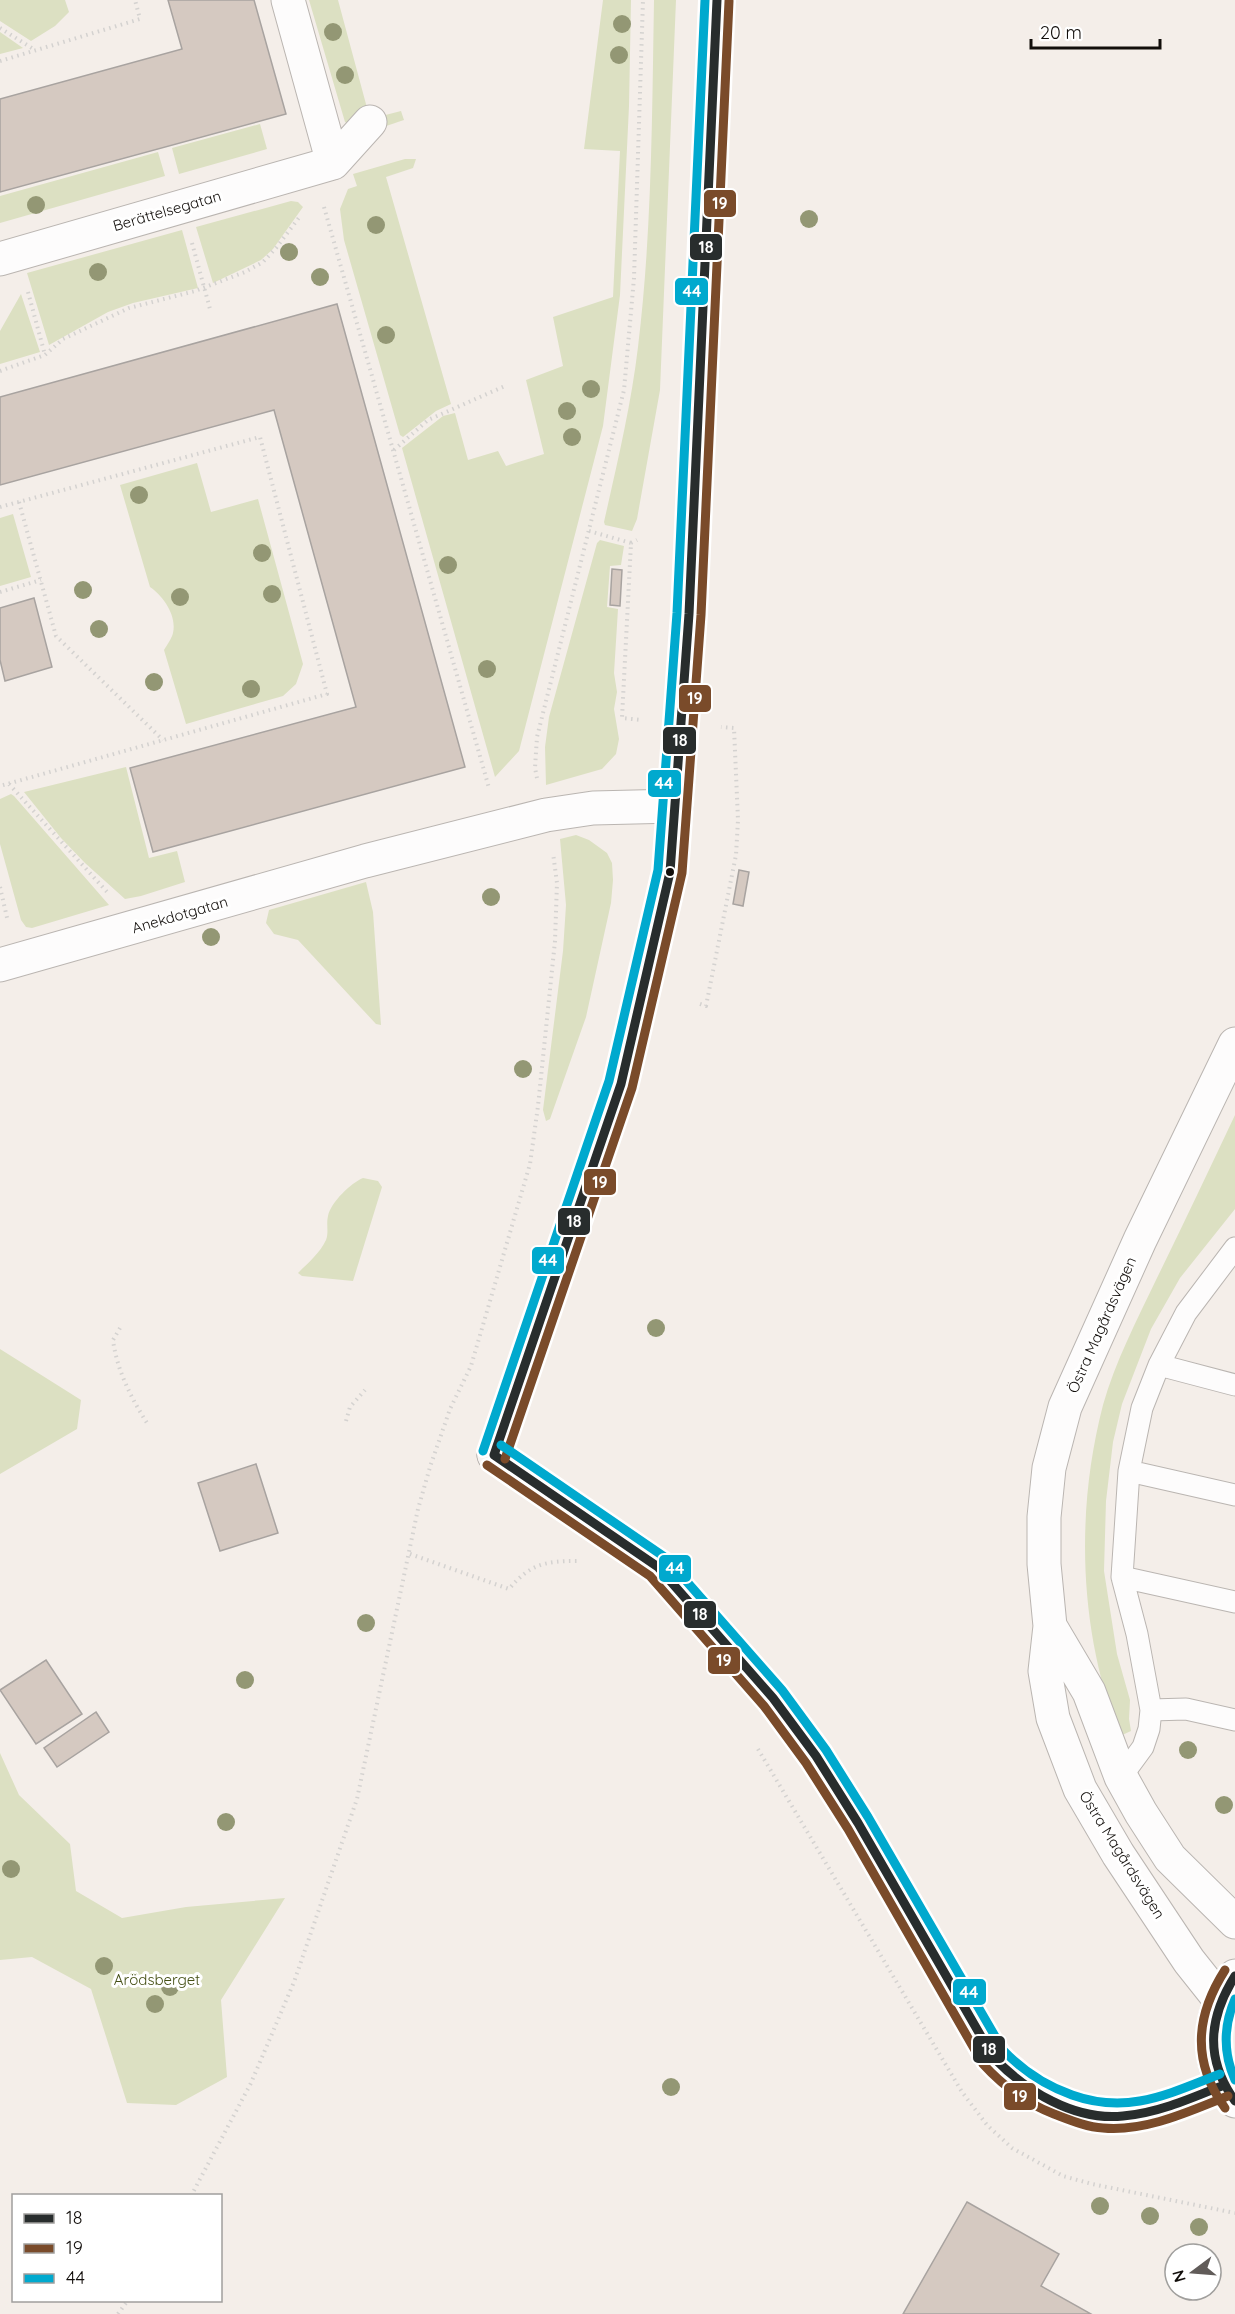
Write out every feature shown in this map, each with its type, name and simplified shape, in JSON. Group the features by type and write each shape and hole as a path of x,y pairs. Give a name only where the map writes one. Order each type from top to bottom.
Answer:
{"main road":[{"path":"494,1455 621,1084 670,872 689,602 717,0"}],"street":[{"path":"288,0 322,172"},
{"path":"322,172 370,122"},
{"name":"Berättelsegatan","path":"9,257 182,207 322,172"},
{"name":"Anekdotgatan","path":"0,965 365,861 537,818 593,808 676,806"},
{"name":"Östra Magårdsvägen","path":"1228,1988 1182,1951 1118,1854 1080,1789 1053,1718 1045,1671 1050,1626 1044,1564 1044,1517 1049,1468 1065,1407 1140,1240 1235,1044"},
{"path":"494,1455 658,1567 773,1698 816,1756 858,1823 993,2057 1017,2082 1049,2099 1092,2115 1124,2116 1229,2093 1216,2064 1212,2043 1214,2021 1228,1988"},
{"name":"Östra Magårdsvägen","path":"1050,1626 1089,1692 1121,1778 1170,1858 1235,1923"}],"lane":[{"path":"1121,1778 1143,1747 1149,1729 1151,1710 1137,1634 1122,1577 1129,1471 1142,1408 1159,1365 1186,1313 1233,1252"},
{"path":"1159,1365 1235,1385"},
{"path":"1129,1471 1235,1495"},
{"path":"1122,1577 1235,1602"},
{"path":"1151,1710 1186,1709 1235,1720"}],"path":[{"path":"0,61 140,19 135,0"},
{"path":"0,28 35,50"},
{"path":"0,371 45,355 63,339 129,308 225,281 263,262 293,225 322,172"},
{"path":"322,172 394,450 484,771"},
{"path":"182,207 210,309"},
{"path":"9,257 45,355"},
{"path":"394,450 428,420 505,386"},
{"path":"0,507 260,437 327,694 0,786"},
{"path":"19,502 56,636 164,740"},
{"path":"631,543 637,540"},
{"path":"0,592 41,580"},
{"path":"9,784 119,905 128,929"},
{"path":"723,880 730,883"},
{"path":"120,1328 112,1340 115,1356 137,1408 149,1426"},
{"path":"346,1420 350,1407 365,1390"},
{"path":"192,2194 250,2083 294,1982 357,1799 410,1554 509,1589 531,1568 564,1561 582,1560"},
{"path":"753,1740 962,2092 987,2125 1012,2148 1041,2166 1063,2176 1235,2213"},
{"path":"118,2314 127,2302"}],"green space":[{"path":"0,0 65,0 69,12 55,26 31,41 0,21"},
{"path":"309,0 338,0 370,119 401,111 404,120 374,129 361,128 345,122"},
{"path":"603,0 631,0 629,106 620,295 603,426 519,751 495,777 402,448 443,416 455,413 468,460 498,451 506,466 544,454 526,380 563,366 553,317 613,297 620,151 584,149"},
{"path":"654,0 676,0 660,390 637,519 632,531 605,525 604,522 632,391 643,304 650,174"},
{"path":"0,32 23,48 0,54"},
{"path":"260,124 267,149 179,174 172,148"},
{"path":"158,152 165,176 0,223 0,196"},
{"path":"405,159 416,159 413,168 386,177 451,404 436,411 403,437 400,435 344,240 340,209 348,189 357,186 353,174"},
{"path":"291,201 298,202 303,207 273,249 261,260 213,283 196,227"},
{"path":"182,230 198,288 133,303 108,312 49,345 27,273"},
{"path":"21,294 40,352 0,364 0,331"},
{"path":"197,463 211,512 258,499 303,664 296,684 283,696 186,724 164,650 172,635 173,619 160,595 150,587 120,485"},
{"path":"13,514 31,577 0,586 0,518"},
{"path":"600,540 624,546 621,565 610,566 607,607 618,609 614,673 617,692 614,709 619,739 616,754 602,769 546,785 545,747 549,717 597,543"},
{"path":"126,767 149,858 177,851 185,882 125,899 61,838 24,792"},
{"path":"11,794 109,905 32,928 26,927 21,920 0,844 0,799"},
{"path":"576,835 589,840 607,853 612,863 611,903 586,1017 550,1119 546,1121 543,1110 563,951 566,905 560,839"},
{"path":"366,882 373,912 381,1025 376,1024 298,940 274,934 266,923 269,910"},
{"path":"1235,1115 1235,1209 1180,1278 1151,1329 1122,1404 1113,1442 1106,1501 1104,1571 1117,1654 1130,1700 1131,1731 1120,1736 1106,1697 1089,1614 1085,1530 1094,1446 1103,1405 1120,1357"},
{"path":"363,1178 378,1181 382,1187 353,1281 302,1276 298,1273 317,1254 326,1240 328,1216 333,1205 347,1189"},
{"path":"0,1349 81,1400 77,1429 0,1474"},
{"name":"Arödsberget","path":"0,1753 19,1795 70,1844 76,1891 122,1918 186,1907 285,1898 221,2000 227,2077 176,2105 127,2103 91,1989 32,1957 0,1960"}],"building":[{"path":"168,0 254,0 286,114 0,192 0,99 182,49"},
{"path":"337,304 465,767 153,852 130,768 356,707 274,410 0,485 0,397"},
{"path":"612,569 622,570 620,606 610,605"},
{"path":"34,598 52,667 5,681 0,660 0,608"},
{"path":"739,870 749,872 743,906 733,904"},
{"path":"256,1464 278,1533 220,1551 198,1483"},
{"path":"46,1660 82,1714 36,1744 0,1690"},
{"path":"96,1712 109,1732 57,1767 44,1748"},
{"path":"967,2202 1059,2254 1041,2286 1091,2314 903,2314"}],"transit line":[{"name":"44","path":"483,1451 609,1081 658,870 677,613 705,0"},
{"name":"18","path":"494,1455 621,1084 670,872 689,614 717,0"},
{"name":"19","path":"505,1459 632,1088 682,873 701,615 729,1"},
{"name":"44","path":"501,1445 666,1558 782,1690 826,1750 868,1817 1003,2050 1018,2064 1034,2077 1062,2091 1092,2101 1111,2103 1147,2100 1220,2074"},
{"name":"18","path":"494,1455 658,1567 773,1698 816,1756 858,1823 993,2057 1006,2070 1052,2101 1087,2114 1105,2116 1149,2112 1224,2085"},
{"name":"19","path":"487,1465 650,1576 764,1706 806,1763 848,1829 983,2064 999,2080 1044,2110 1078,2123 1103,2128 1151,2124 1228,2096"},
{"name":"19","path":"1225,1970 1208,2005 1201,2039 1207,2074 1225,2108"},
{"name":"18","path":"1235,1976 1219,2008 1214,2039 1219,2070 1235,2101"},
{"name":"44","path":"1235,1999 1228,2020 1226,2040 1228,2060 1235,2080"}]}
